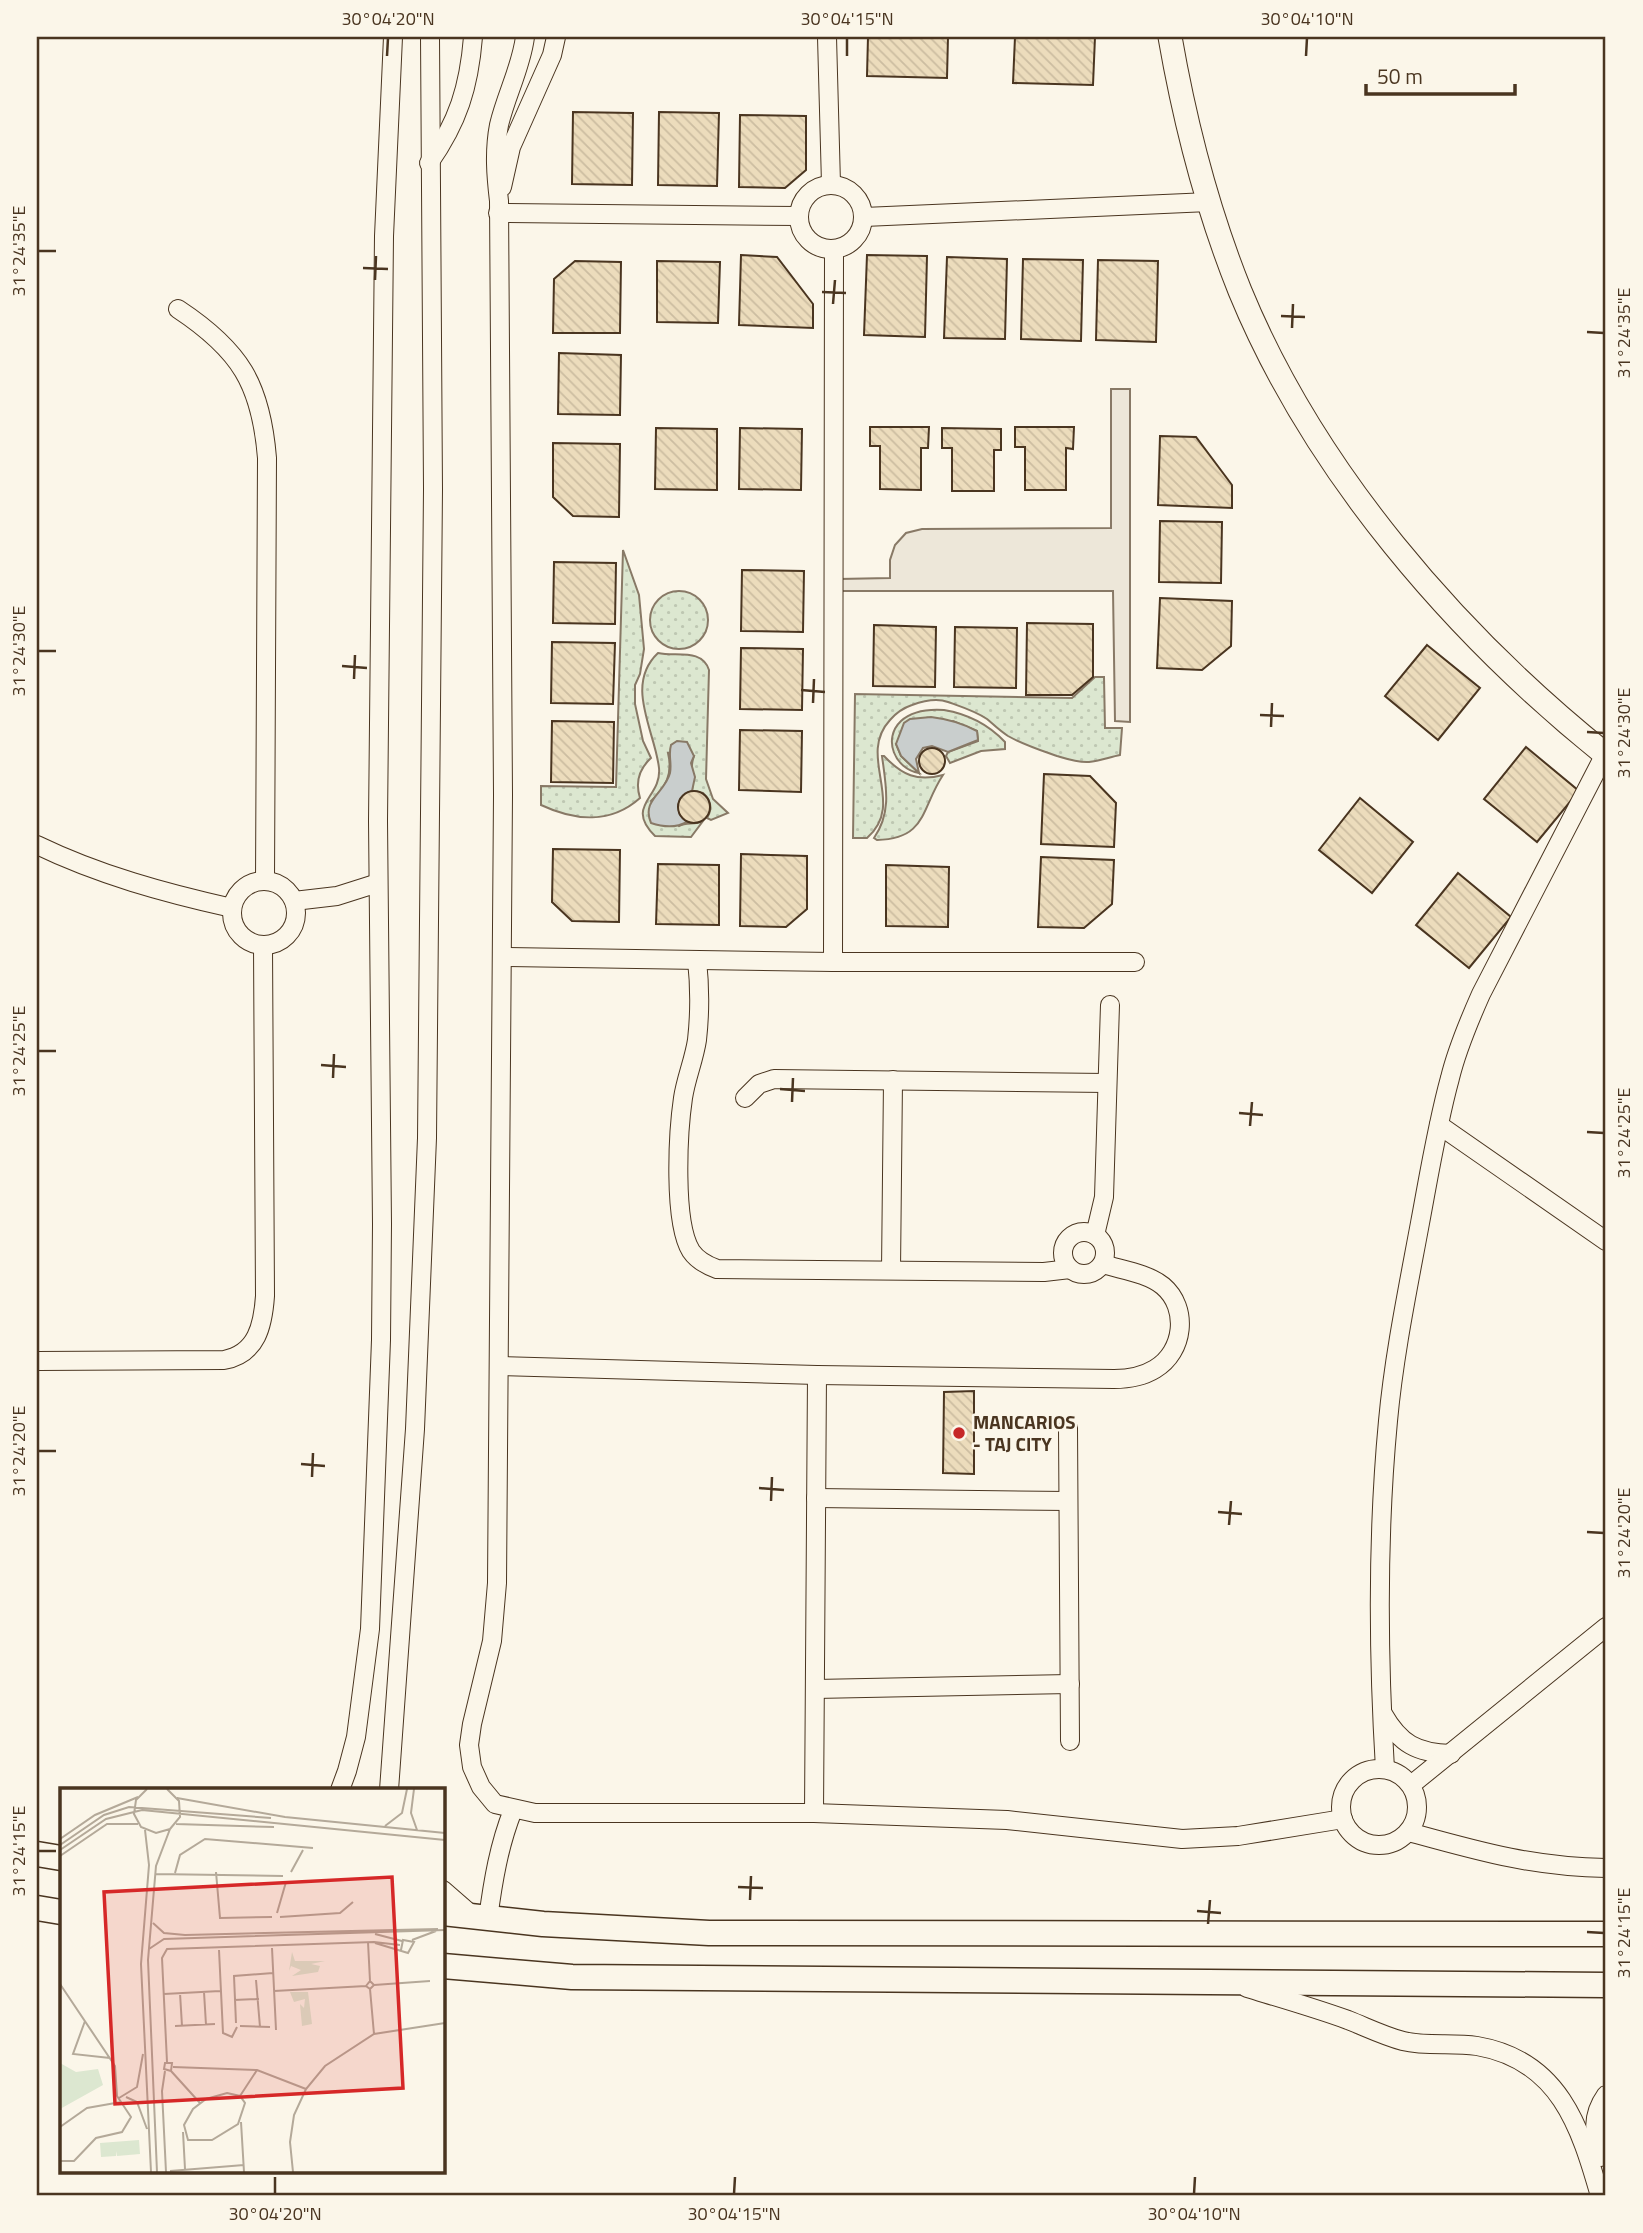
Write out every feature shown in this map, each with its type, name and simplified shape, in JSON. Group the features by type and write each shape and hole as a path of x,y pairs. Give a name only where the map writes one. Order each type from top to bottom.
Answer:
{"main road":[{"path":"37,1854 60,1858"},
{"path":"37,1908 60,1912"},
{"path":"444,1913 584,1927 709,1933 1606,1934"},
{"path":"444,1966 572,1977 1606,1985"}],"street":[{"path":"341,1788 352,1755 364,1684 373,1572 381,1340 378,883 384,236 393,37"},
{"path":"389,1788 415,1429 427,1138 433,489 430,37"},
{"path":"429,163 458,114 467,88 473,37"},
{"path":"525,37 499,126 495,163 498,207 503,795 499,1366 496,1595 492,1641 469,1745 472,1767 481,1787 495,1804 513,1810 563,1813 814,1813 1006,1820 1182,1839 1238,1836 1343,1819"},
{"path":"498,207 511,147 552,55 556,37"},
{"path":"827,37 831,184"},
{"path":"1170,37 1184,111 1228,260 1261,336 1304,417 1352,490 1408,561 1471,630 1537,694 1606,755 1481,994 1450,1077 1439,1125 1402,1321 1388,1419 1381,1517 1385,1769"},
{"path":"831,184 844,187 854,194 861,204 864,217 855,239 834,249 820,247 809,240 802,229 799,216 802,204 809,194 819,187 831,184"},
{"path":"864,217 1209,202"},
{"path":"498,207 799,216"},
{"path":"833,962 834,249"},
{"path":"178,309 211,333 238,362 257,397 264,426 267,458 265,881"},
{"path":"37,845 87,867 135,883 232,908"},
{"path":"265,881 282,887 294,901 296,919 288,935 281,941 263,946 246,940 234,926 232,908 235,899 247,886 265,881"},
{"path":"294,901 337,895 378,883"},
{"path":"37,1361 215,1362 240,1356 253,1344 263,1317 265,1296 263,946"},
{"path":"502,957 833,962 1135,962"},
{"path":"697,960 699,1017 684,1096 680,1141 681,1210 690,1249 701,1262 717,1269 1044,1272 1070,1269 1087,1274 1099,1269 1105,1257 1104,1245 1096,1235 1083,1231 1067,1240 1063,1252 1070,1269"},
{"path":"1096,1235 1104,1197 1110,1005"},
{"path":"745,1098 759,1084 774,1079 1107,1083"},
{"path":"891,1270 893,1080"},
{"path":"1439,1125 1606,1241"},
{"path":"499,1366 817,1375 1114,1379 1131,1379 1144,1375 1158,1368 1169,1358 1177,1345 1181,1330 1174,1300 1165,1288 1152,1279 1102,1264"},
{"path":"814,1813 817,1375"},
{"path":"1068,1428 1070,1741"},
{"path":"816,1498 1068,1501"},
{"path":"1411,1785 1606,1628"},
{"path":"815,1689 1070,1684"},
{"path":"1382,1712 1393,1730 1409,1745 1429,1753 1451,1754"},
{"path":"1385,1769 1399,1775 1411,1785 1417,1800 1417,1817 1409,1832 1397,1842 1381,1846 1365,1843 1352,1833 1343,1819 1341,1804 1346,1789 1356,1777 1370,1770 1385,1769"},
{"path":"444,1891 481,1918 502,1838 513,1810"},
{"path":"1409,1832 1496,1857 1566,1867 1606,1868"},
{"path":"1230,1982 1328,2013 1404,2041 1475,2046 1499,2051 1521,2062 1541,2076 1586,2122 1594,2134 1606,2176"},
{"path":"1600,2196 1586,2122 1606,2095"}],"green space":[{"path":"623,550 639,595 644,649 640,674 635,685 635,704 643,741 651,758 639,776 640,798 605,816 580,817 541,805 541,786 616,787"},
{"path":"673,591 685,591 700,599 708,614 708,626 700,641 685,649 673,649 658,641 650,626 650,614 658,599"},
{"path":"658,653 695,656 706,663 709,670 706,779 713,799 728,813 711,820 707,818 710,808 708,798 703,793 692,791 694,756 668,753 670,767 667,780 651,801 679,826 703,821 691,837 655,836 643,817 643,809 655,787 659,768 644,709 643,679 648,666"},
{"path":"1095,677 1104,677 1105,728 1122,728 1120,755 1093,761 1081,762 1026,745 1008,736 978,714 944,701 921,702 900,711 881,734 878,749 883,810 878,824 867,838 853,838 855,694 1072,698"},
{"path":"944,710 985,725 1005,742 1005,749 981,751 950,763 946,756 948,752 978,741 977,731 953,721 896,744 901,756 919,773 903,766 892,744 895,728 915,713"},
{"path":"882,756 911,775 925,778 943,775 914,828 893,838 877,840 874,838 880,828 886,799"}],"shaded area":[{"path":"1111,389 1130,389 1130,722 1115,721 1113,591 839,591 839,579 890,578 890,560 895,545 906,533 922,529 1111,528"},
{"path":"931,717 971,728 977,731 978,740 948,752 932,746 923,748 916,759 919,773 901,756 896,744 904,723 910,719"},
{"path":"677,741 687,742 694,756 691,763 695,777 692,791 683,796 679,804 680,813 687,822 674,826 651,823 649,808 670,773 671,745"}],"building":[{"path":"868,37 948,37 947,78 867,76"},
{"path":"1015,37 1095,37 1093,85 1013,83"},
{"path":"573,112 633,113 632,185 572,184"},
{"path":"659,112 719,113 717,186 658,185"},
{"path":"740,115 806,116 806,170 785,188 739,187"},
{"path":"741,255 777,257 813,304 813,328 739,325"},
{"path":"867,255 927,256 925,337 864,335"},
{"path":"947,257 1007,259 1005,339 944,338"},
{"path":"1023,259 1083,260 1081,341 1021,339"},
{"path":"1098,260 1158,261 1156,342 1096,340"},
{"path":"575,261 621,262 620,333 553,333 554,279"},
{"path":"657,261 720,262 718,323 657,322"},
{"path":"559,353 621,355 620,415 558,414"},
{"path":"870,427 929,427 928,448 921,448 921,490 880,489 880,446 870,446"},
{"path":"1015,427 1074,427 1073,449 1066,448 1066,490 1025,490 1025,447 1015,447"},
{"path":"656,428 717,429 717,490 655,489"},
{"path":"740,428 802,429 801,490 739,489"},
{"path":"942,428 1001,429 1001,450 994,450 994,491 952,491 952,448 942,448"},
{"path":"1160,436 1196,437 1232,485 1232,508 1158,505"},
{"path":"553,443 620,444 619,517 573,516 553,497"},
{"path":"1160,521 1222,522 1221,583 1159,582"},
{"path":"554,562 616,563 615,624 553,623"},
{"path":"742,570 804,571 803,632 741,631"},
{"path":"1160,598 1232,601 1231,646 1202,670 1157,668"},
{"path":"1027,623 1093,624 1093,677 1072,695 1026,695"},
{"path":"874,625 936,627 935,687 873,686"},
{"path":"955,627 1017,628 1016,688 954,687"},
{"path":"552,642 615,643 613,704 551,703"},
{"path":"1427,645 1480,688 1438,740 1385,696"},
{"path":"741,648 803,649 802,710 740,709"},
{"path":"552,721 614,722 613,783 551,782"},
{"path":"740,730 802,731 801,792 739,790"},
{"path":"1526,747 1579,791 1537,842 1484,799"},
{"path":"932,748 941,752 945,761 941,770 932,774 923,770 919,761 923,752"},
{"path":"1044,774 1090,776 1116,803 1114,847 1041,844"},
{"path":"694,791 706,795 710,807 706,819 694,823 682,819 678,807 682,795"},
{"path":"1360,798 1413,842 1372,893 1319,850"},
{"path":"553,849 620,850 619,922 572,921 552,902"},
{"path":"741,854 807,856 807,909 786,927 740,926"},
{"path":"1041,857 1114,860 1112,904 1084,928 1038,927"},
{"path":"658,864 719,865 719,925 656,924"},
{"path":"886,865 949,867 948,927 886,926"},
{"path":"1458,873 1511,917 1469,968 1416,925"},
{"name":"MANCARIOS - TAJ CITY","path":"974,1391 974,1474 943,1473 944,1392"}],"place":[{"name":"MANCARIOS - TAJ CITY","path":"959,1433"}]}
